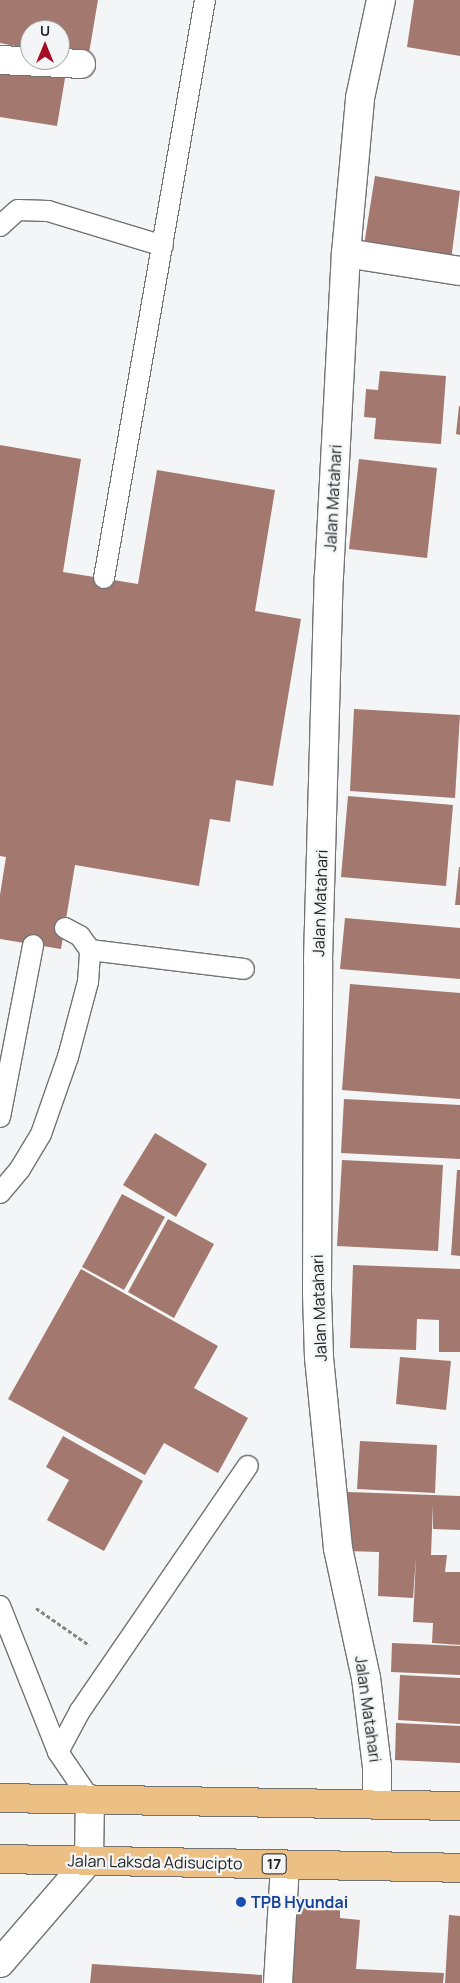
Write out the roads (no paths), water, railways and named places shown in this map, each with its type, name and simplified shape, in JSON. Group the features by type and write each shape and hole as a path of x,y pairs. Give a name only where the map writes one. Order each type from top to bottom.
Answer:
{"highway":[{"path":"0,1798 460,1806"},
{"name":"Jalan Laksda Adisucipto","path":"0,1858 460,1868"}],"street":[{"name":"Jalan Matahari","path":"377,1805 377,1767 366,1678 338,1548 317,1304 318,960 328,586 346,253 360,98 381,0"},
{"path":"0,60 82,64"},
{"path":"346,253 460,270"},
{"path":"0,1963 89,1860 90,1799"},
{"path":"278,1983 285,1865"}],"lane":[{"path":"104,578 205,0"},
{"path":"0,226 18,210 48,211 163,246"},
{"path":"0,1193 20,1169 52,1106 88,982 90,950 80,936 65,928"},
{"path":"0,1117 32,944"},
{"path":"90,950 244,969"},
{"path":"58,1752 114,1662 248,1466"},
{"path":"0,1606 58,1752 90,1799"}],"place":[{"name":"TPB Hyundai","path":"241,1902"}]}
